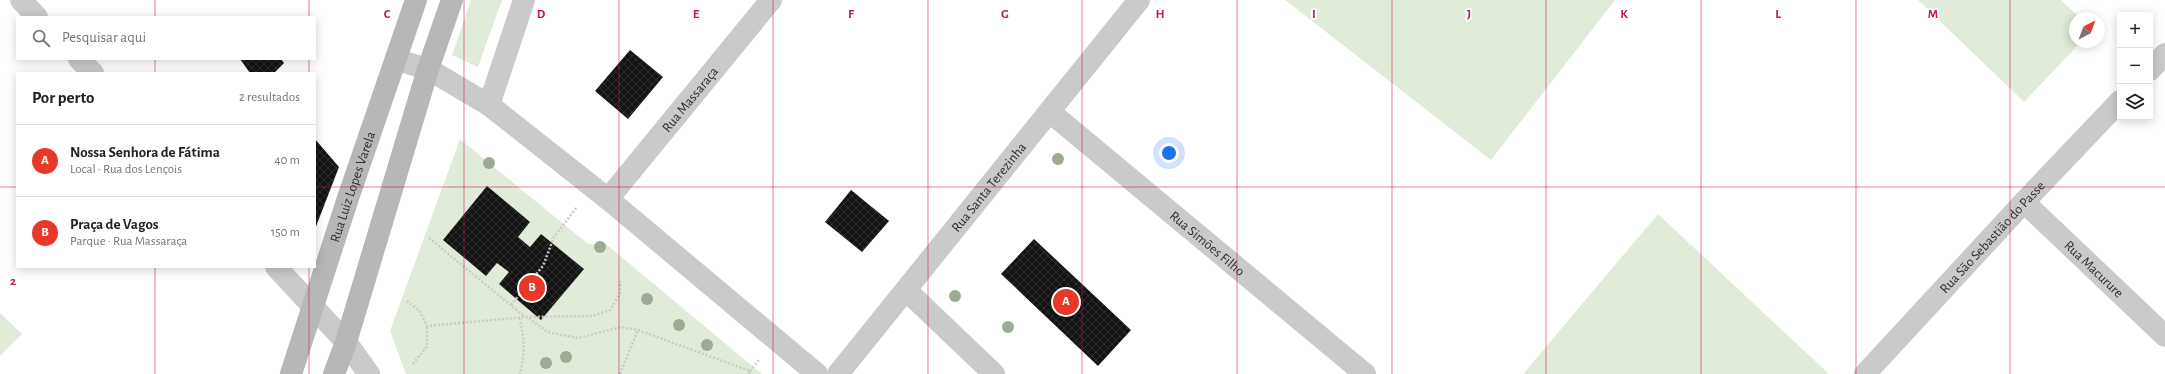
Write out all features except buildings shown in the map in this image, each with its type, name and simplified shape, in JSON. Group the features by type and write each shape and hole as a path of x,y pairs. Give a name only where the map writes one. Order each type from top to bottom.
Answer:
{"main road":[{"name":"Rua Luiz Lopes Varela","path":"291,374 416,0"},
{"path":"334,374 346,342 428,69 452,0"}],"street":[{"path":"20,0 36,16"},
{"path":"489,105 524,0"},
{"name":"Rua Massaraça","path":"608,199 771,0"},
{"name":"Rua Santa Terezinha","path":"838,374 1139,0"},
{"path":"2153,67 2165,54"},
{"path":"80,60 91,72"},
{"path":"397,60 428,69 489,105 608,199 817,374"},
{"name":"Rua São Sebastião do Passe","path":"1865,374 2117,104"},
{"name":"Rua Simões Filho","path":"1050,112 1365,374"},
{"name":"Rua Macurure","path":"2024,202 2165,336"},
{"path":"277,268 346,342 369,374"},
{"path":"906,290 994,374"}],"path":[{"path":"511,305 543,266 554,237 562,227"},
{"path":"429,238 525,317"},
{"path":"427,326 525,317 592,316 610,310 620,294 620,281"},
{"path":"407,301 419,310 427,326 426,346 413,364"},
{"path":"519,318 525,346 520,374"},
{"path":"529,318 547,332 578,338 621,327 638,330 750,372 760,358"},
{"path":"620,374 638,330"}],"green space":[{"path":"471,0 502,0 478,67 452,55"},
{"path":"1285,0 1615,0 1491,160"},
{"path":"1918,0 2061,0 2074,12 2069,12 2069,48 2075,48 2024,102"},
{"path":"460,139 588,244 606,244 762,374 406,374 390,331"},
{"path":"1658,214 1829,374 1523,374"},
{"path":"0,313 22,334 0,356"}],"place":[{"name":"Praça de Vagos","path":"532,288"},
{"name":"Nossa Senhora de Fátima","path":"1066,302"}]}
